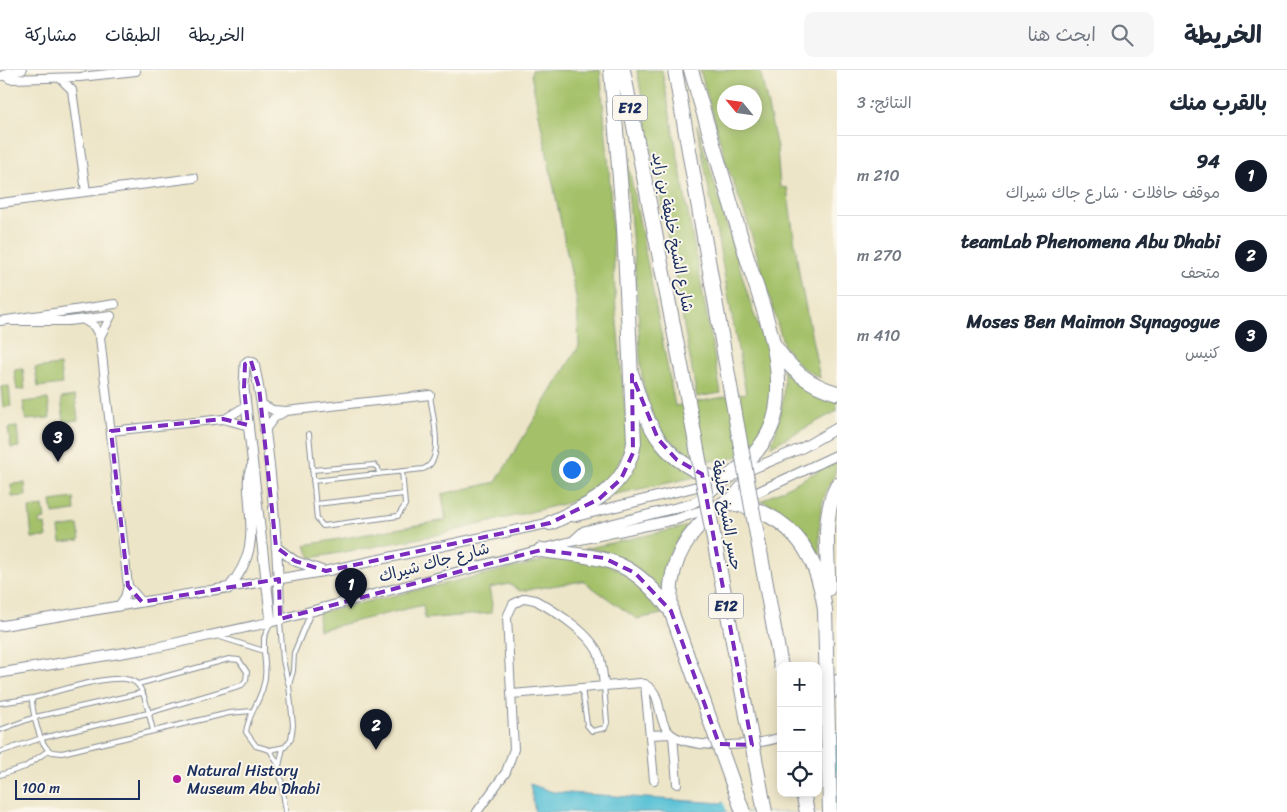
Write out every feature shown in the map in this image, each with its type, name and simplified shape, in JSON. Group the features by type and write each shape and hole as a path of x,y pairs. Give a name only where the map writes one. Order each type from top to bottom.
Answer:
{"highway":[{"path":"550,523 599,499 614,486 626,470 632,453 635,434 624,227 611,70"},
{"name":"شارع الشيخ خليفة بن زايد","path":"623,70 688,401"},
{"name":"شارع الشيخ خليفة بن زايد","path":"675,70 731,392"},
{"path":"632,375 645,415 664,448 690,469 722,481 741,467 756,452 772,424 778,392 772,342 691,70"},
{"path":"772,342 789,366 804,378 820,387 837,393"},
{"name":"جسر الشيخ خليفة","path":"731,392 780,662"},
{"name":"جسر الشيخ خليفة","path":"688,401 765,812"},
{"path":"830,812 825,610 828,590 822,568 829,507 837,485"},
{"path":"743,812 671,611 669,592 672,574 682,548 701,522 726,502 759,511 778,521 796,536 822,568"},
{"path":"541,550 604,558 621,564 645,581 671,611"},
{"path":"804,797 807,812"}],"street":[{"path":"2,76 8,72 22,70"},
{"path":"2,76 9,79 60,78 136,71"},
{"path":"72,90 80,77"},
{"path":"60,78 72,90 86,192"},
{"path":"0,203 194,178"},
{"path":"2,320 116,304"},
{"path":"2,320 22,322 84,320 111,316 100,337"},
{"path":"84,320 94,326 100,337 128,586 125,597 119,606"},
{"path":"248,361 253,361 255,365 264,431 276,547 278,579 276,620 266,581 248,426 244,388 245,364 248,361"},
{"path":"261,404 273,410 286,411 430,395"},
{"path":"223,419 246,406"},
{"path":"264,431 274,418 286,411"},
{"path":"111,431 223,419 248,426"},
{"path":"572,541 584,531 675,510 708,495 722,481 802,448 837,428"},
{"name":"شارع جاك شيراك","path":"0,673 153,648 213,635 311,611 572,541 677,518 758,492 837,454"},
{"path":"228,589 244,566 251,549 252,536 247,483 253,464"},
{"path":"688,488 726,502 739,486 760,466"},
{"path":"722,481 758,492"},
{"name":"شارع جاك شيراك","path":"0,626 326,571 550,523 722,481"},
{"path":"276,547 294,561 326,571"},
{"path":"128,586 142,602"},
{"path":"477,812 501,780 512,757 514,740 507,617 513,604 526,598 539,602 589,639 600,658 604,685"},
{"path":"822,696 837,679"},
{"path":"645,684 654,780"},
{"path":"512,694 604,685 645,684 656,694 662,721 672,735 677,784"},
{"path":"821,707 837,690"},
{"path":"650,735 672,735 692,741 736,746 760,743 777,737"}],"lane":[{"path":"313,482 427,468 436,457 430,395"},
{"path":"309,434 318,522 323,526 395,517 404,508 402,471"},
{"path":"312,470 374,465 378,468 379,474"},
{"path":"316,504 404,494"},
{"path":"289,685 295,647 311,611"},
{"path":"276,620 289,685 292,734 288,744 283,748 270,750 256,746 248,737 247,724 263,689 265,678 264,638 276,620"},
{"path":"213,635 264,651"},
{"path":"0,752 42,738 148,713 242,685 246,680 247,672 239,660 229,659 138,684"},
{"path":"0,703 33,698 119,678 129,678 138,684 152,730"},
{"path":"582,687 587,725 592,731 597,731 605,728 607,723 604,685"},
{"path":"0,730 35,717 141,693"},
{"path":"33,698 35,717 42,738 49,750"},
{"path":"0,775 25,767 49,750 62,752 229,713 252,711"},
{"path":"279,766 283,748"},
{"path":"270,750 279,766 286,812"}],"highlighted area":[{"path":"251,361 259,387 276,547 295,561 326,571 550,523 599,499 621,479 633,453 632,375 658,439 677,460 702,474 752,745 719,744 671,611 635,573 604,558 541,550 280,619 279,579 142,602 128,586 111,431 223,419 248,425 244,388 245,364"}],"green space":[{"path":"532,70 600,70 609,169 616,311 627,432 621,458 616,468 601,485 580,498 567,503 437,535 311,558 305,545 446,520 442,494 496,482 579,346 577,302 531,75"},
{"path":"637,70 662,70 721,393 697,397"},
{"path":"700,70 760,70 777,148 780,187 787,188 800,279 820,378 800,366 784,346 748,223 727,165 717,130 762,130 762,85 717,85 717,130"},
{"path":"697,125 753,312 770,356 773,374 770,414 756,448 722,461 698,457 670,440 657,423 648,404 640,359 637,294 624,142 675,406 746,393"},
{"path":"783,363 837,394 837,411 771,446 782,405 784,385"},
{"path":"60,365 62,384 38,387 35,368"},
{"path":"23,369 25,389 17,390 14,370"},
{"path":"9,386 11,406 3,407 1,387"},
{"path":"75,396 78,420 64,422 61,398"},
{"path":"48,399 50,418 26,420 23,402"},
{"path":"636,403 696,477 612,495 623,475"},
{"path":"17,427 19,447 11,448 8,428"},
{"path":"837,461 835,472 820,513 821,573 815,549 810,539 792,519 777,508 761,501"},
{"path":"25,483 26,496 12,497 11,484"},
{"path":"74,498 75,511 53,514 51,501"},
{"path":"43,506 45,519 40,520 41,525 45,524 47,537 32,538 29,508"},
{"path":"78,525 80,540 61,542 59,528"},
{"path":"688,526 668,558 662,575 660,594 628,562 608,553 584,549"},
{"path":"560,557 594,557 638,581 662,614 637,619 583,581 520,591 509,584 489,588 492,604 491,613 425,619 423,605 319,630 318,613"}],"water":[{"path":"837,731 837,812 535,812 530,784 553,792 722,803 777,766 777,797 822,797 822,737"}],"pier":[{"path":"833,732 835,812 727,812 723,800 777,763 777,797 822,797 822,736"}],"place":[{"name":"Moses Ben Maimon Synagogue","path":"58,462"},
{"name":"94","path":"351,609"},
{"name":"teamLab Phenomena Abu Dhabi","path":"376,750"},
{"name":"Natural History Museum Abu Dhabi","path":"177,779"}]}
